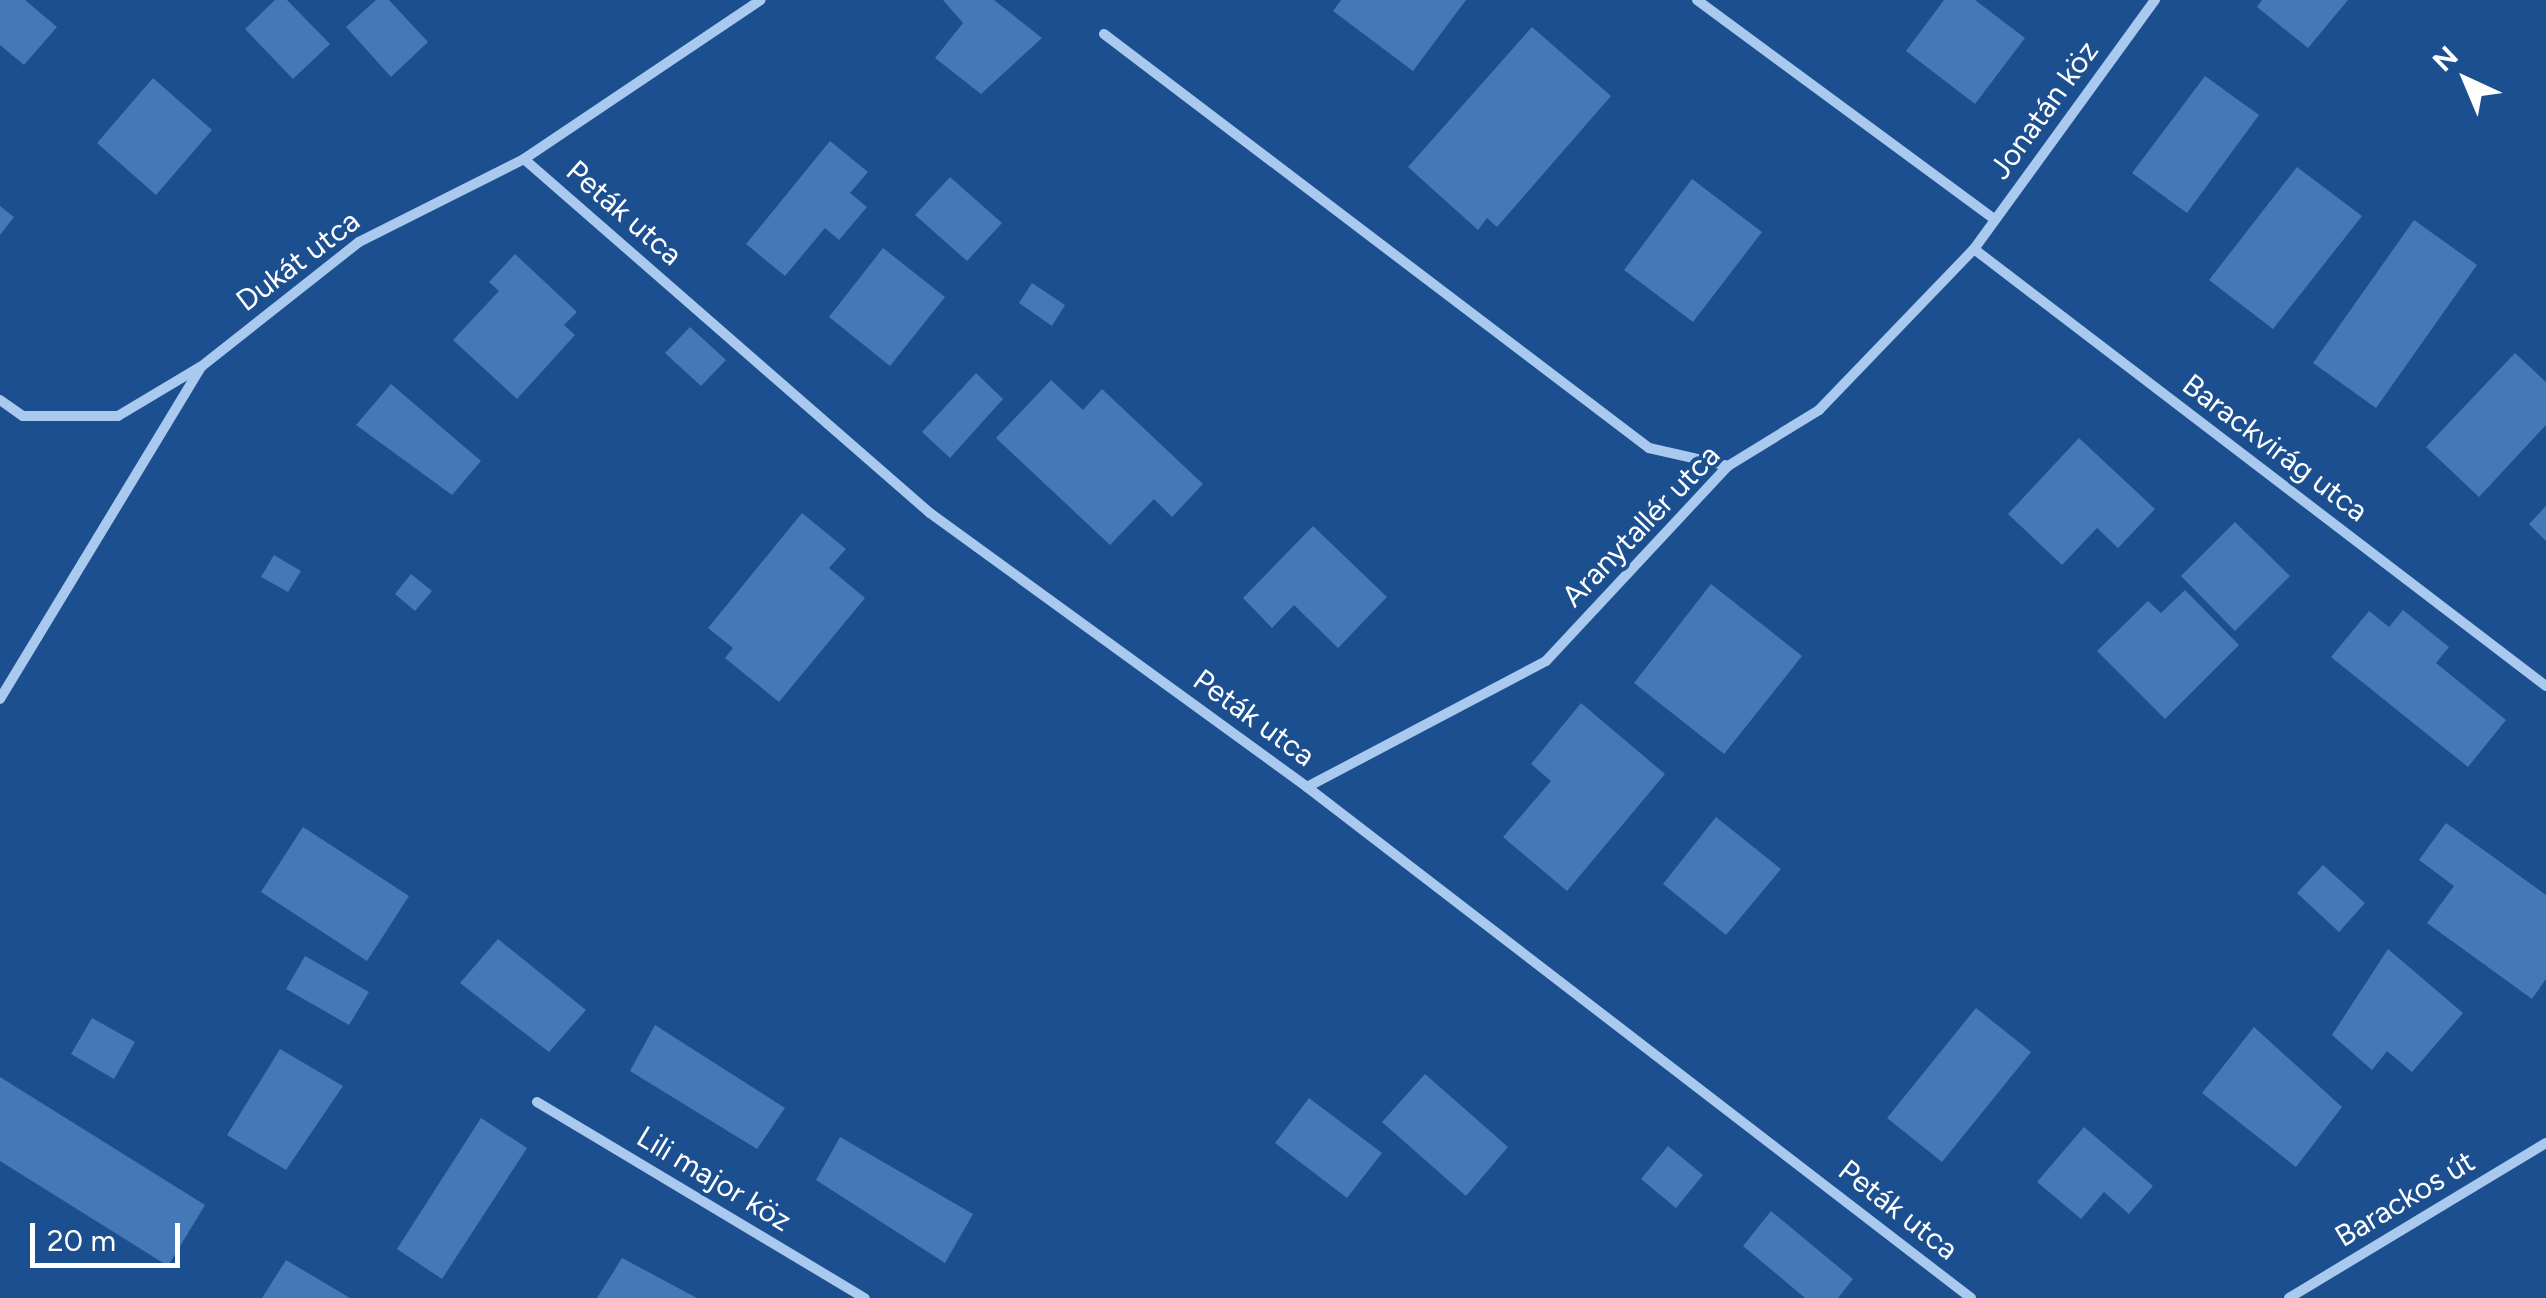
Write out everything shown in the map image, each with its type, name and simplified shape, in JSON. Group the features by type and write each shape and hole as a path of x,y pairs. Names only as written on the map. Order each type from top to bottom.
{"street":[{"name":"Dukát utca","path":"0,699 202,366 359,242 524,159 760,0"},
{"path":"1698,0 1996,220"},
{"name":"Jonatán köz","path":"1974,249 2154,0"},
{"path":"1104,34 1648,448 1728,466"},
{"name":"Peták utca","path":"524,159 930,513 1307,787 1971,1298"},
{"name":"Aranytallér utca","path":"1307,787 1546,661 1728,466 1818,410 1974,249"},
{"name":"Barackvirág utca","path":"1974,249 2546,686"},
{"path":"0,400 23,416 118,416 202,366"},
{"name":"Lili major köz","path":"537,1102 865,1298"},
{"name":"Barackos út","path":"2289,1298 2546,1143"}],"building":[{"path":"0,0 25,0 57,27 24,65 0,45"},
{"path":"275,0 287,0 330,44 293,79 245,29"},
{"path":"376,0 389,0 428,42 391,77 346,27"},
{"path":"943,0 994,0 1042,38 981,94 935,58 963,23"},
{"path":"1341,0 1466,0 1413,71 1333,11"},
{"path":"1944,0 1975,0 2025,38 1975,104 1906,51"},
{"path":"2262,0 2348,0 2308,48 2257,7"},
{"path":"1532,27 1611,96 1497,227 1487,218 1478,230 1408,167"},
{"path":"2205,76 2259,115 2187,213 2132,173"},
{"path":"153,78 212,130 156,195 97,143"},
{"path":"830,141 868,172 850,193 867,207 839,240 825,228 785,276 746,244"},
{"path":"2297,167 2362,216 2273,329 2209,280"},
{"path":"950,177 1002,223 967,261 915,215"},
{"path":"1692,179 1762,232 1693,322 1624,270"},
{"path":"0,206 14,217 0,235"},
{"path":"2414,220 2477,265 2376,408 2313,363"},
{"path":"883,248 945,297 890,366 829,317"},
{"path":"515,254 577,312 564,325 575,335 517,399 453,340 499,291 489,282"},
{"path":"1032,283 1065,305 1052,326 1019,303"},
{"path":"690,327 726,360 701,386 665,353"},
{"path":"2515,353 2546,382 2546,425 2479,497 2426,447"},
{"path":"976,373 1003,399 950,458 922,432"},
{"path":"1051,380 1083,410 1102,389 1203,484 1172,517 1154,499 1110,545 996,438"},
{"path":"391,384 481,461 452,495 356,425"},
{"path":"2079,438 2155,509 2118,548 2097,528 2062,565 2008,514"},
{"path":"2546,506 2546,541 2529,524"},
{"path":"802,513 846,549 829,568 865,598 779,702 725,658 733,648 708,628"},
{"path":"2235,522 2290,576 2235,631 2181,576"},
{"path":"1313,526 1387,597 1338,648 1294,605 1272,628 1243,598"},
{"path":"274,555 301,571 288,592 261,577"},
{"path":"411,574 432,591 415,611 395,594"},
{"path":"1711,584 1802,656 1724,754 1634,683"},
{"path":"2185,590 2239,645 2165,719 2097,651 2148,601 2161,613"},
{"path":"2403,610 2449,647 2436,663 2506,720 2468,767 2331,657 2369,611 2389,627"},
{"path":"1581,703 1665,774 1567,891 1503,837 1551,781 1531,764"},
{"path":"1716,817 1781,869 1726,935 1663,884"},
{"path":"2446,823 2546,895 2546,979 2532,999 2427,923 2454,886 2419,860"},
{"path":"303,827 409,896 367,961 261,892"},
{"path":"2323,865 2365,903 2339,932 2297,893"},
{"path":"498,939 586,1010 549,1052 460,983"},
{"path":"2388,949 2463,1013 2412,1072 2387,1051 2372,1070 2332,1035"},
{"path":"305,956 369,992 349,1025 286,989"},
{"path":"1976,1008 2031,1052 1942,1162 1887,1118"},
{"path":"92,1018 135,1042 114,1079 71,1054"},
{"path":"655,1025 785,1108 757,1149 630,1071"},
{"path":"2254,1027 2342,1107 2296,1167 2202,1093"},
{"path":"280,1049 343,1086 286,1170 227,1135"},
{"path":"1425,1074 1508,1147 1466,1196 1382,1122"},
{"path":"0,1077 205,1205 168,1266 0,1161"},
{"path":"1309,1098 1382,1153 1347,1198 1275,1143"},
{"path":"481,1118 527,1148 442,1279 397,1249"},
{"path":"2084,1127 2153,1186 2129,1214 2104,1192 2081,1219 2037,1182"},
{"path":"840,1137 973,1214 945,1263 816,1180"},
{"path":"1668,1146 1703,1175 1676,1208 1641,1179"},
{"path":"1771,1211 1853,1279 1838,1298 1805,1298 1743,1246"},
{"path":"622,1258 697,1298 597,1298"},
{"path":"286,1260 350,1298 262,1298"}]}
